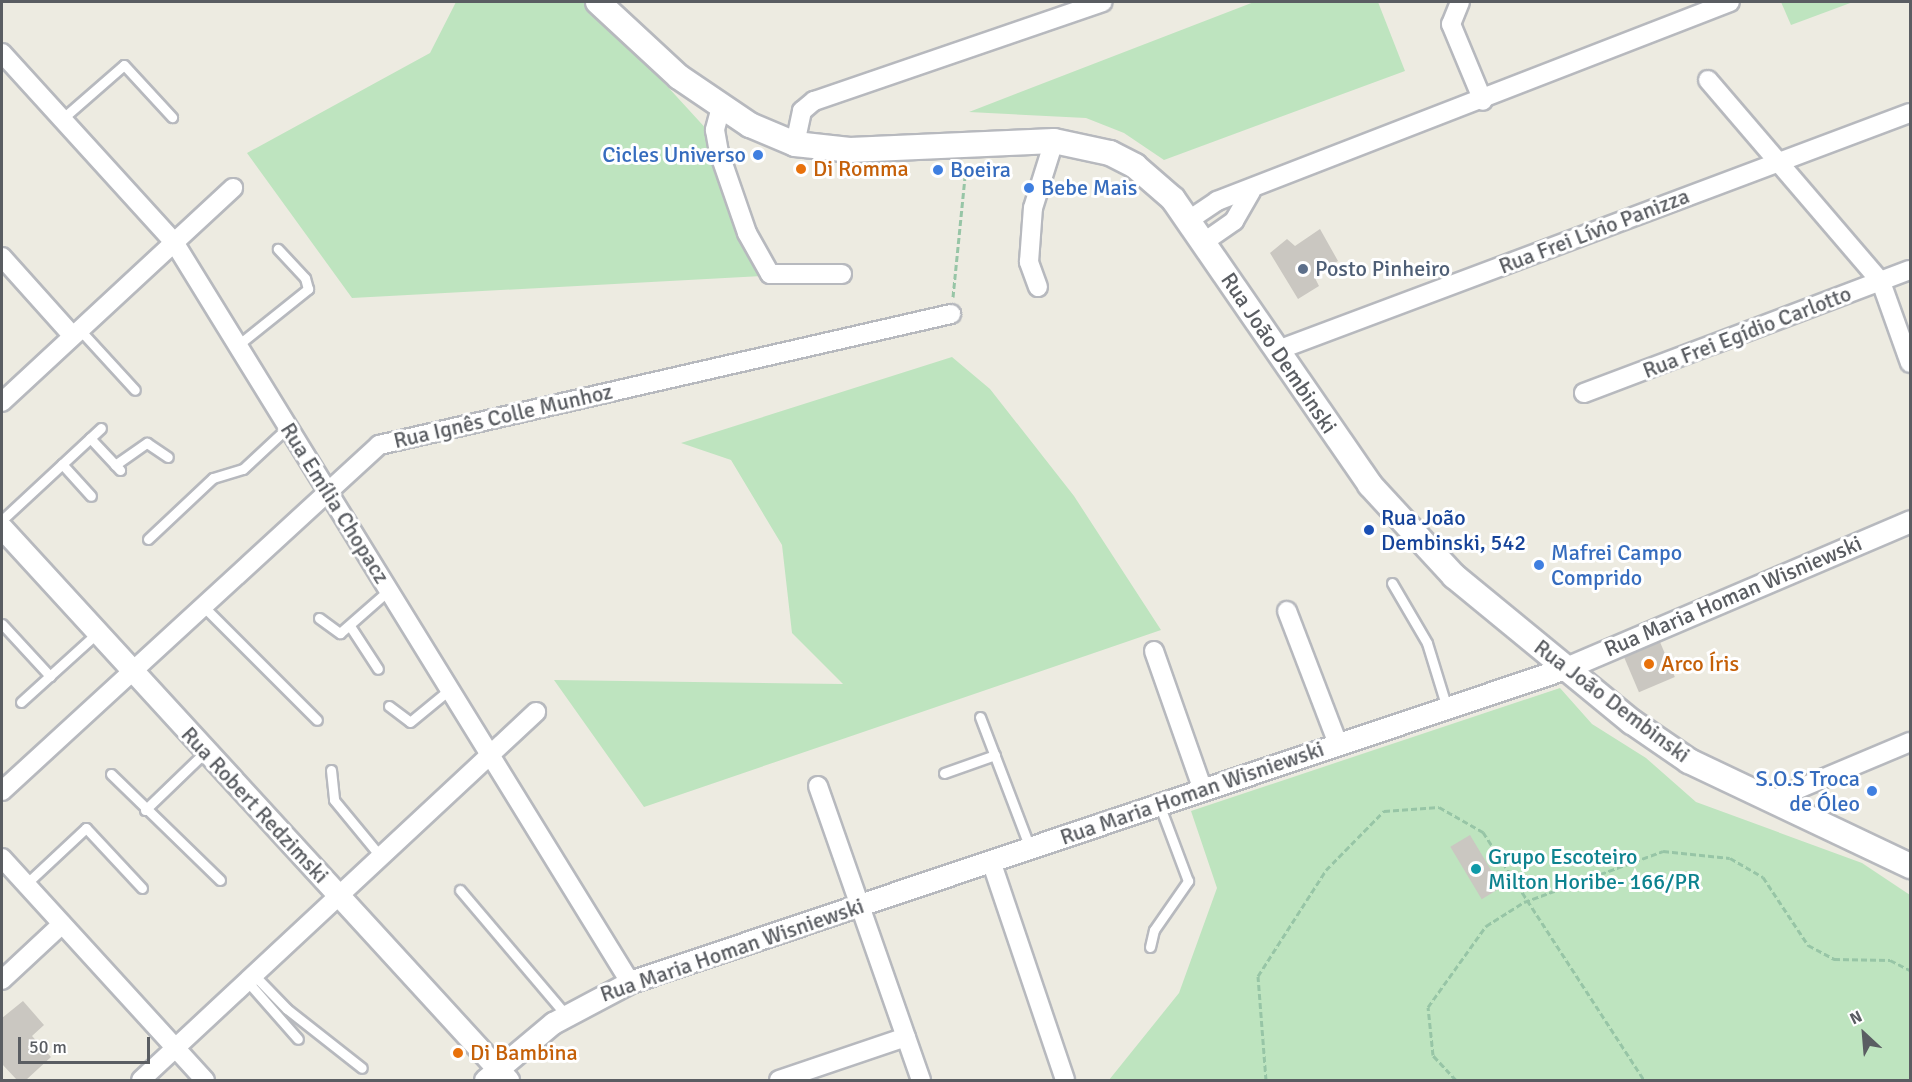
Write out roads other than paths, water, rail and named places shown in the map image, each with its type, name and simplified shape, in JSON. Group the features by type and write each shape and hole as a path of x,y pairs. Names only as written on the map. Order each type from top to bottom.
{"main road":[{"name":"Rua João Dembinski","path":"598,2 646,51 721,107 795,144 850,150 1054,141 1110,153 1136,166 1189,220 1346,452 1420,543 1566,668 1689,761 1911,866"}],"street":[{"path":"795,144 802,111 814,101 1103,2"},
{"path":"1460,2 1451,24 1483,101"},
{"path":"1189,220 1217,201 1251,192 1730,2"},
{"name":"Rua Emília Chopacz","path":"2,53 174,242 630,982"},
{"path":"1708,80 1881,282 1911,363"},
{"path":"721,107 718,146 742,220 770,274 842,274"},
{"name":"Rua Frei Lívio Panizza","path":"1278,350 1911,112"},
{"path":"1038,286 1029,262 1033,208 1054,141"},
{"path":"2,402 233,188"},
{"path":"1204,242 1234,221 1251,192"},
{"path":"2,257 76,333"},
{"name":"Rua Frei Egídio Carlotto","path":"1584,393 1911,270"},
{"name":"Rua Ignês Colle Munhoz","path":"2,791 370,452 394,439 951,314"},
{"name":"Rua Maria Homan Wisniewski","path":"497,1077 566,1015 630,982 1566,668 1911,521"},
{"name":"Rua Robert Redzimski","path":"2,528 339,896 497,1077"},
{"path":"1287,611 1338,744"},
{"path":"1154,651 1203,790"},
{"path":"141,1080 536,712"},
{"path":"1772,800 1911,742"},
{"path":"818,786 921,1080"},
{"path":"2,858 205,1080"},
{"path":"991,861 1065,1080"},
{"path":"2,980 62,924"},
{"path":"779,1080 906,1037"}],"lane":[{"path":"62,119 124,66 172,117"},
{"path":"238,345 308,289 305,278 278,249"},
{"path":"76,333 135,390"},
{"path":"148,539 213,478 243,469 288,427"},
{"path":"2,520 101,428"},
{"path":"90,438 117,468 147,443 168,457"},
{"path":"62,464 91,496"},
{"path":"1392,583 1427,643 1447,708"},
{"path":"319,618 335,634 350,626 389,591"},
{"path":"202,606 317,720"},
{"path":"2,624 50,676"},
{"path":"350,626 378,669"},
{"path":"21,702 97,633"},
{"path":"389,706 410,722 450,689"},
{"path":"980,717 1030,848"},
{"path":"144,810 206,751"},
{"path":"944,773 995,755"},
{"path":"331,770 334,800 381,856"},
{"path":"111,774 144,810 220,880"},
{"path":"1150,946 1154,930 1188,881 1159,804"},
{"path":"26,884 86,828 142,888"},
{"path":"460,890 566,1015"},
{"path":"251,978 298,1039"},
{"path":"251,978 362,1068"}],"place":[{"name":"Cicles Universo","path":"758,155"},
{"name":"Di Romma","path":"801,169"},
{"name":"Boeira","path":"938,170"},
{"name":"Bebe Mais","path":"1029,188"},
{"name":"Posto Pinheiro","path":"1303,269"},
{"name":"Rua João Dembinski, 542","path":"1369,530"},
{"name":"Mafrei Campo Comprido","path":"1539,565"},
{"name":"Arco Íris","path":"1649,664"},
{"name":"S.O.S Troca de Óleo","path":"1872,791"},
{"name":"Grupo Escoteiro Milton Horibe- 166/PR","path":"1476,869"},
{"name":"Di Bambina","path":"458,1053"}]}
